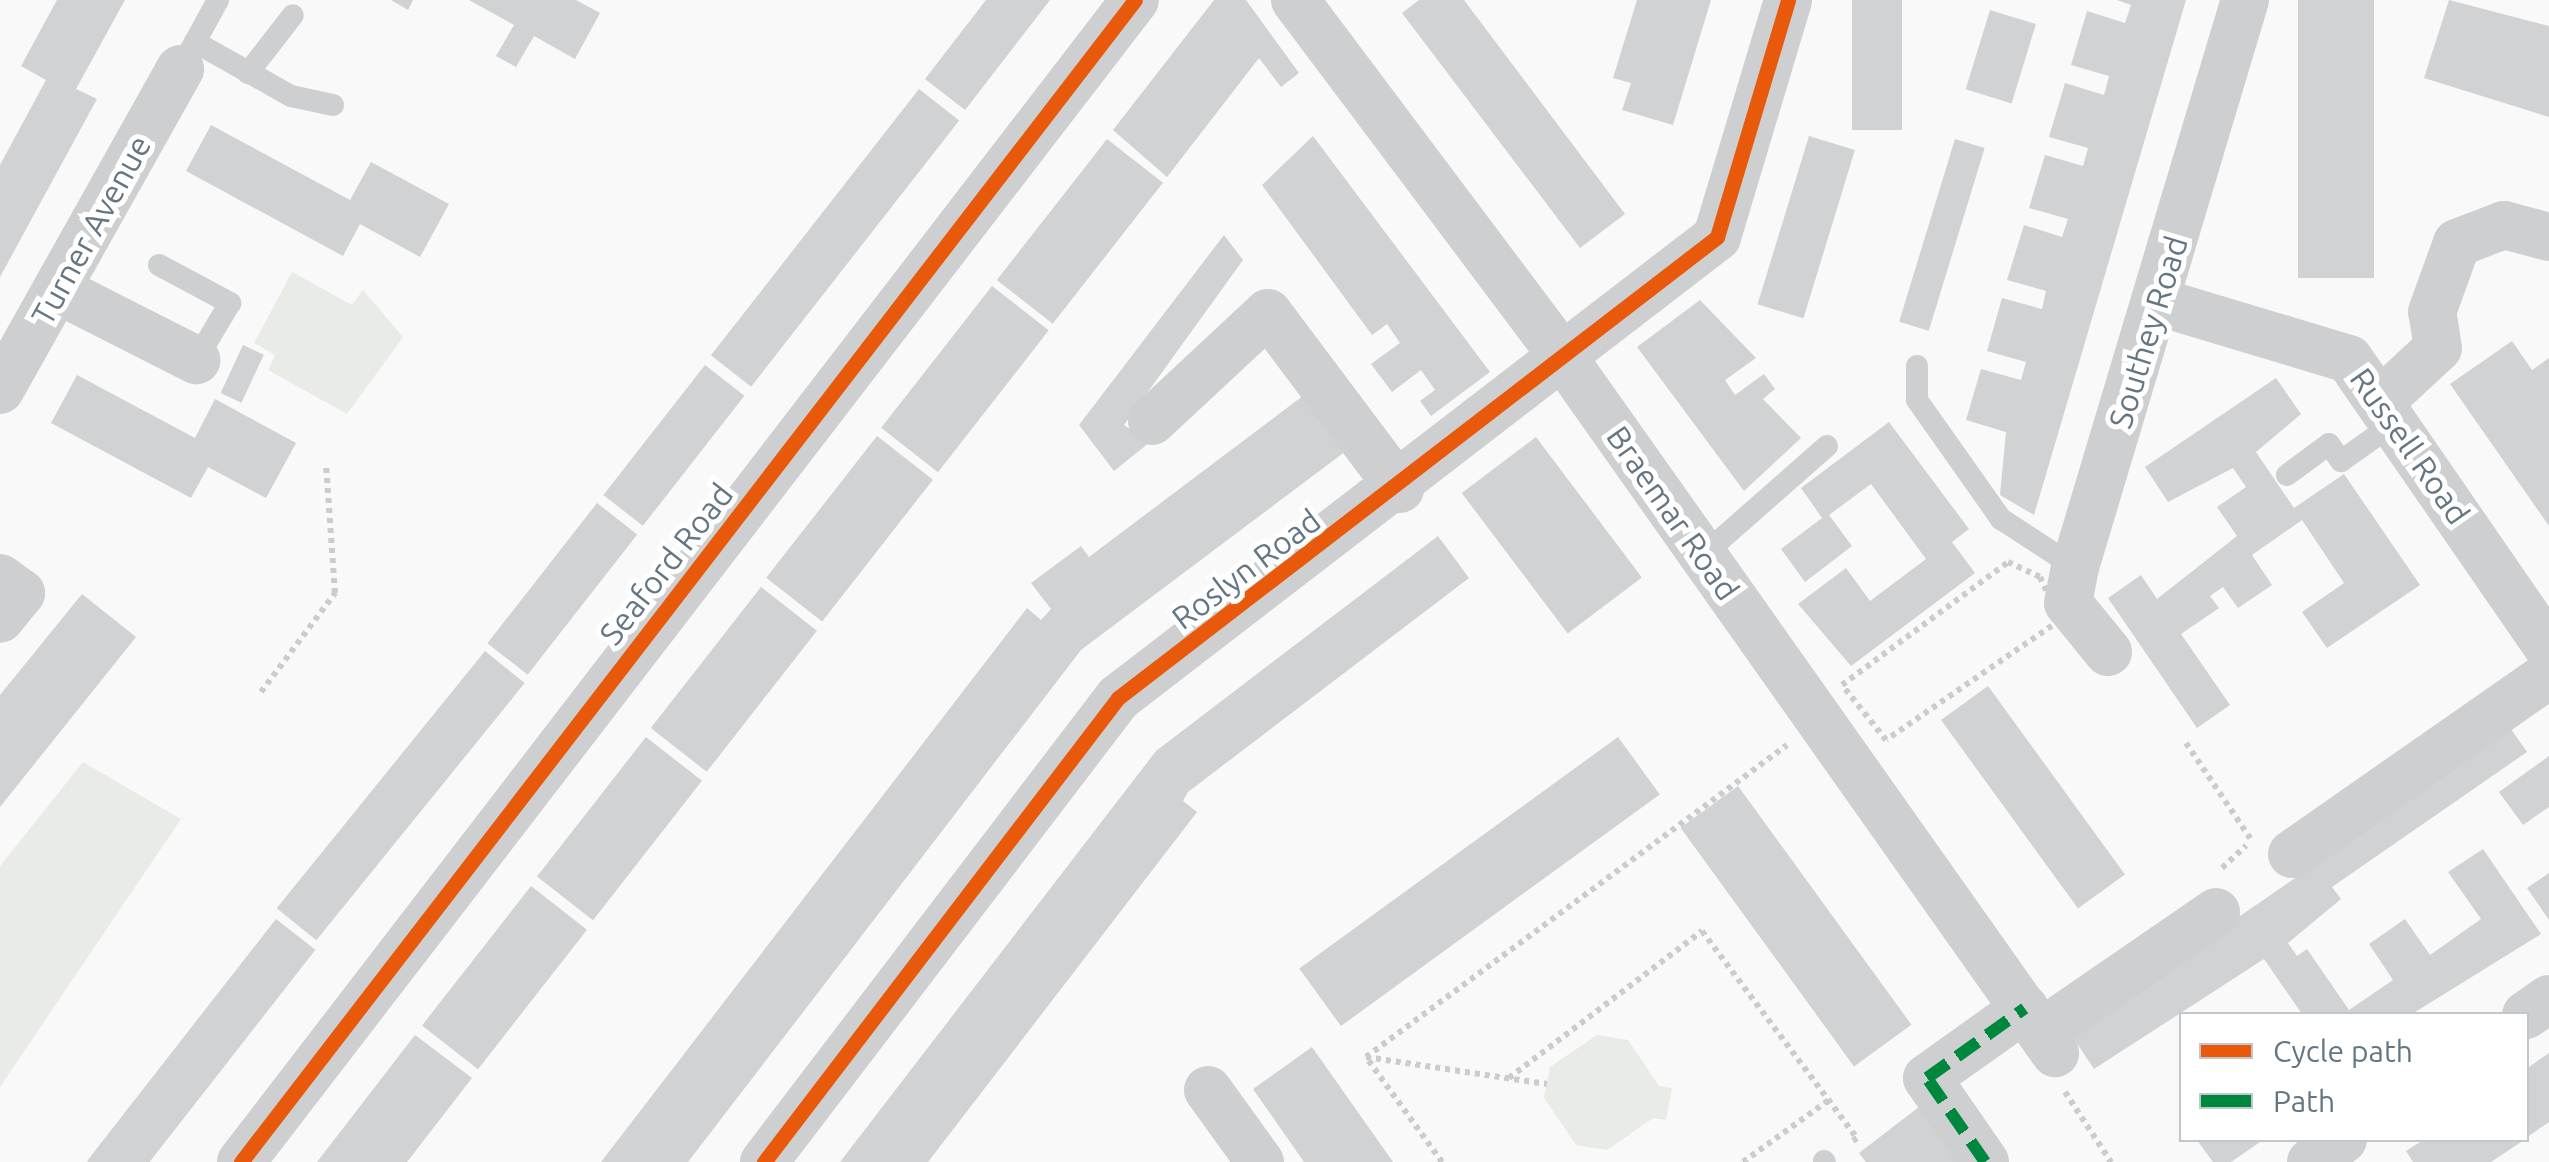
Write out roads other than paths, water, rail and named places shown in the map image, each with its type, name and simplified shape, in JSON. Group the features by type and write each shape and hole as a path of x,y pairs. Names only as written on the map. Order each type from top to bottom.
{"street":[{"name":"Seaford Road","path":"241,1162 1135,0"},
{"name":"Braemar Road","path":"1295,0 1564,360 2041,1031"},
{"name":"Roslyn Road","path":"764,1162 1118,698 1400,489 1717,238 1788,0"},
{"name":"Southey Road","path":"2108,652 2068,603 2074,568 2159,302 2245,0"},
{"name":"Turner Avenue","path":"0,390 60,290 188,56"},
{"path":"2389,411 2438,348 2432,312 2456,243 2504,225 2549,237"},
{"path":"60,290 196,360"},
{"name":"Russell Road","path":"2159,302 2349,359 2389,411 2549,648"},
{"path":"1152,421 1268,312 1400,489"},
{"path":"0,578 21,593 0,619"},
{"path":"2271,846 2549,675"},
{"path":"1985,1162 1926,1078 2041,1031 2216,912"},
{"path":"1208,1090 1260,1162"},
{"path":"2311,1162 2340,1142"}],"lane":[{"path":"218,0 188,56 248,73 333,105"},
{"path":"248,73 293,15"},
{"path":"159,264 230,303 196,360"},
{"path":"1917,366 1918,400 2000,519 2074,568"},
{"path":"2287,475 2329,444 2342,461 2389,411"},
{"path":"1703,555 1827,446"}]}
